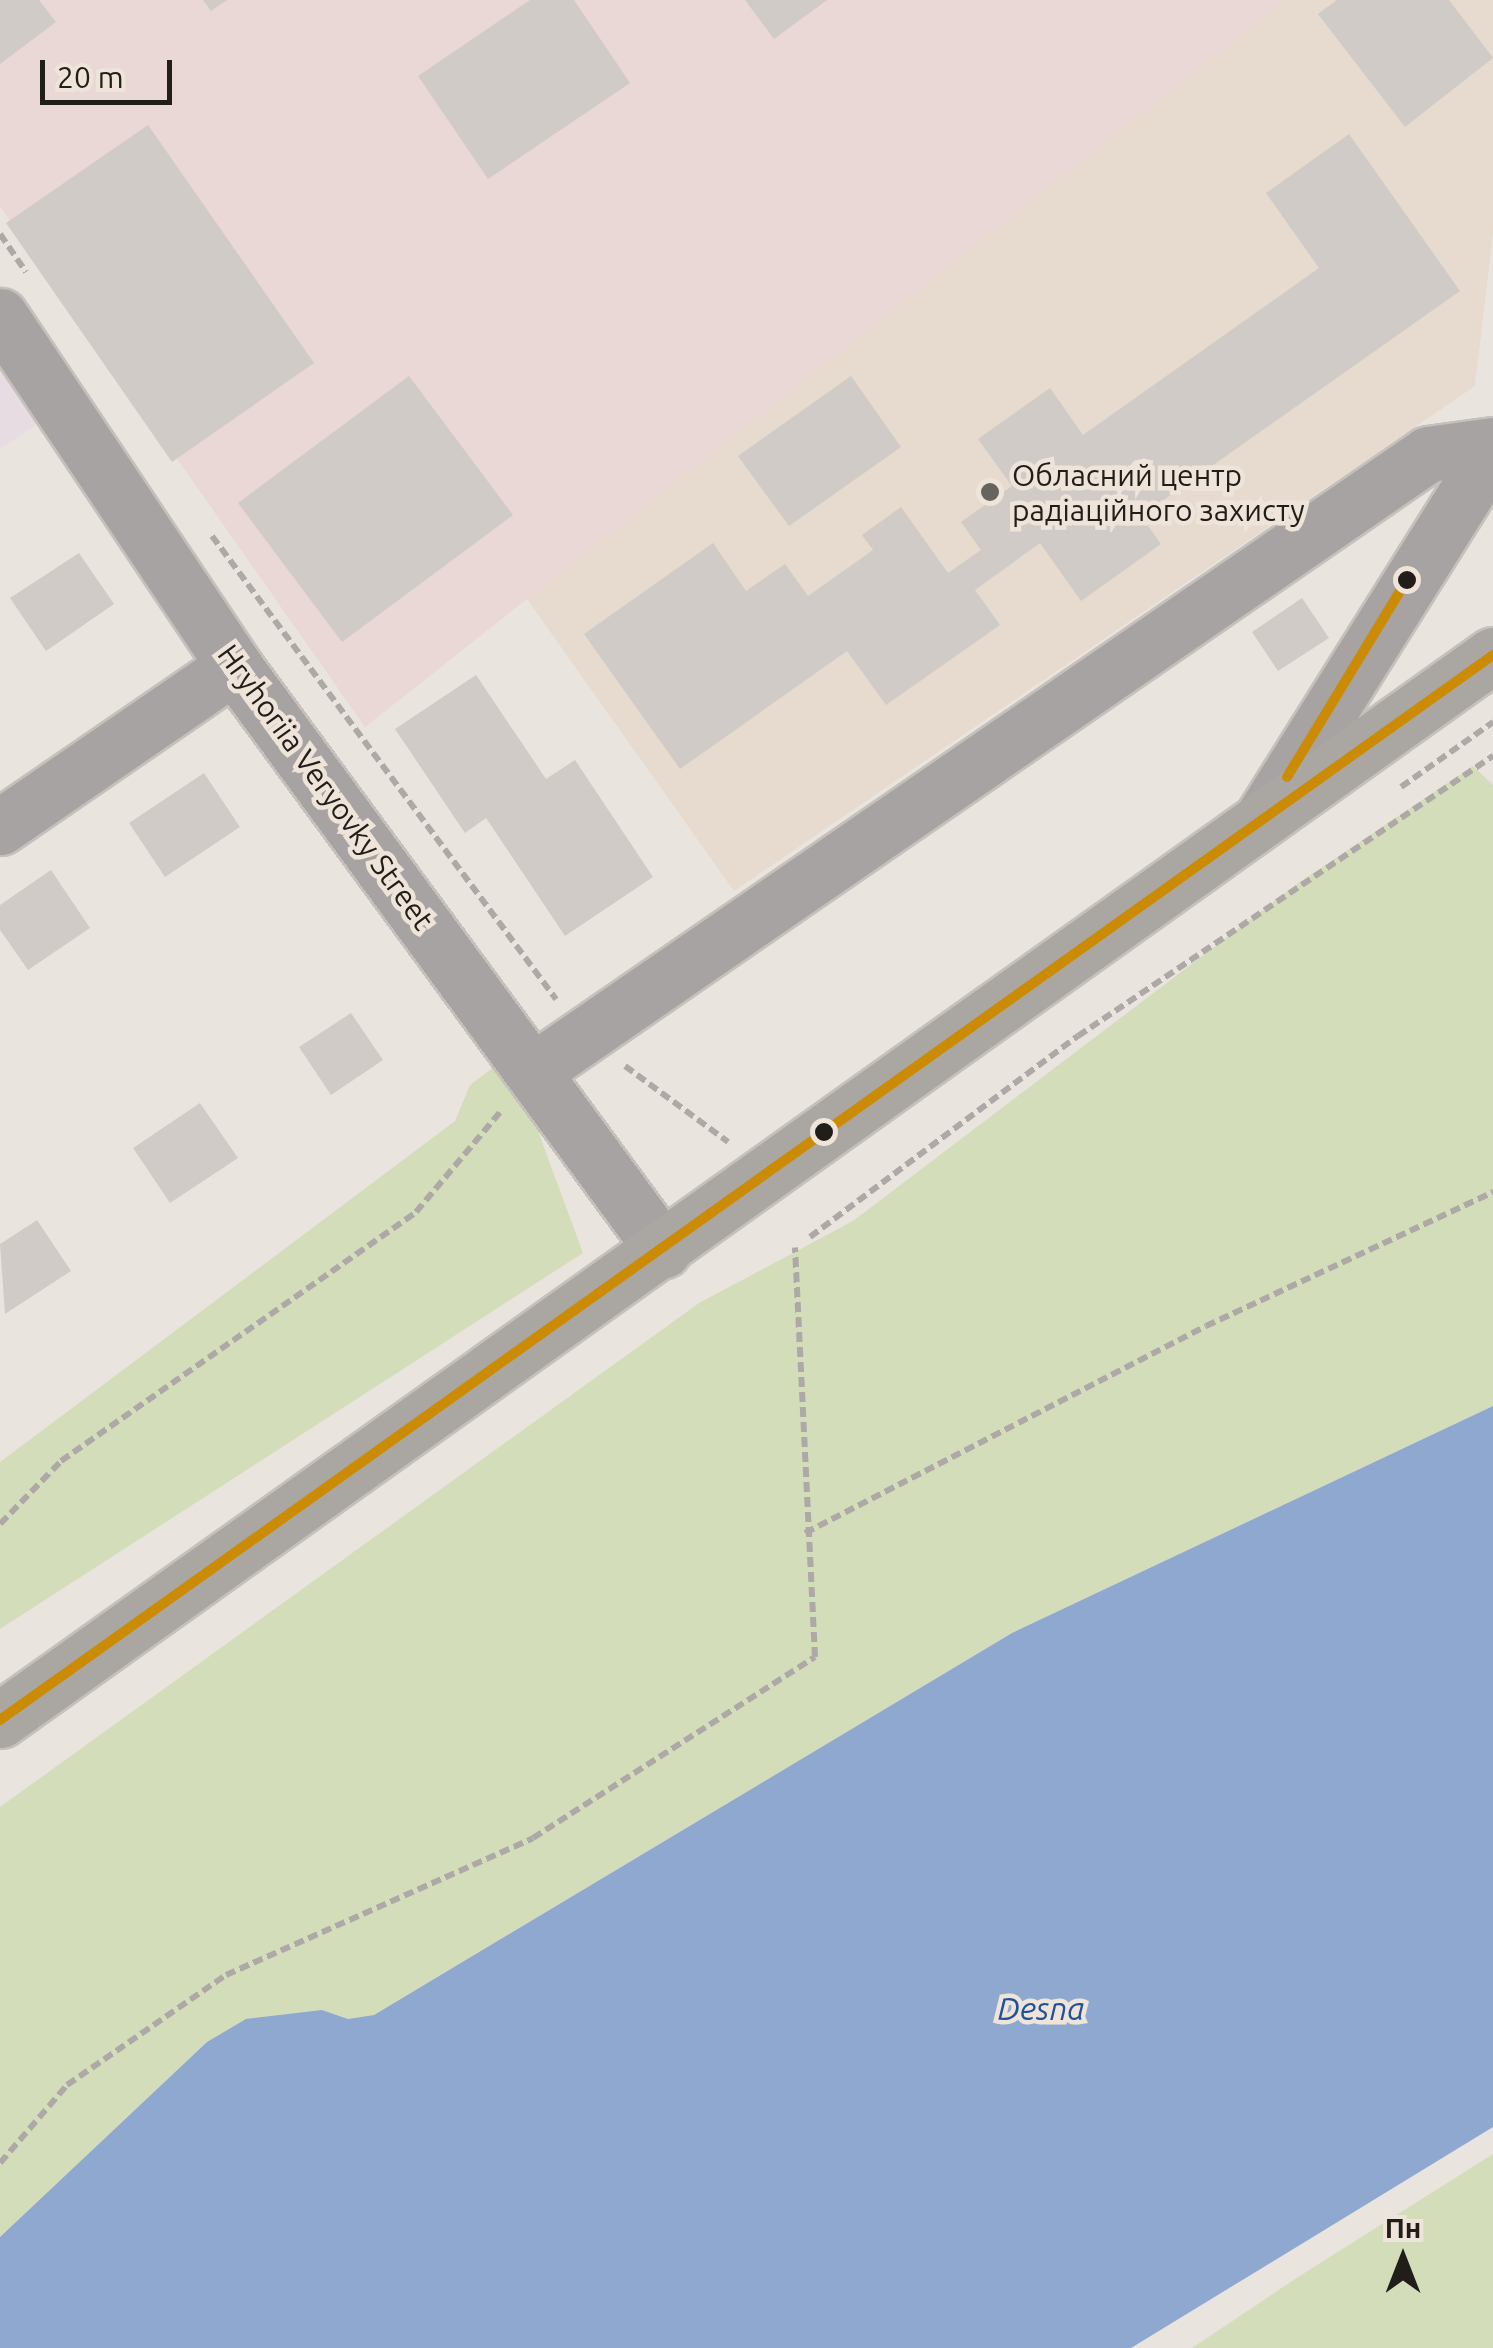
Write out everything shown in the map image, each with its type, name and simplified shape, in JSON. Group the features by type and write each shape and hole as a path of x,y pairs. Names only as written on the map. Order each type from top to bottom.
{"main road":[{"path":"0,1720 1493,655"}],"street":[{"name":"Hryhoriia Veryovky Street","path":"15,297 234,666 536,1070 663,1250"},
{"path":"1261,820 1493,448"},
{"path":"536,1070 582,1034 1428,454 1493,448"},
{"path":"0,827 234,666"}],"path":[{"path":"0,234 15,297"},
{"path":"205,526 582,1034 734,1146"},
{"path":"810,1237 1078,1036 1493,756"},
{"path":"0,1524 61,1462 416,1212 536,1070"},
{"path":"805,1533 1206,1326 1493,1192"},
{"path":"0,2164 67,2084 226,1974 533,1838 815,1657 805,1533 795,1246"}],"shaded area":[{"path":"0,0 1285,0 365,727 0,206"},
{"name":"Обласний центр радіаційного захисту","path":"1285,0 1493,0 1493,232 1475,386 734,891 527,599"},
{"path":"0,363 41,422 0,449"}],"green space":[{"path":"1473,766 1493,785 1493,1406 1012,1633 374,2015 348,2019 322,2010 207,2042 0,2237 0,1807 699,1303 853,1221 1297,884"},
{"path":"510,1055 583,1253 0,1629 0,1462 455,1121 470,1085"},
{"path":"1493,2154 1493,2348 1192,2348 1298,2277"}],"water":[{"name":"Desna","path":"1493,1406 1493,2127 1131,2348 0,2348 0,2237 207,2042 246,2019 322,2010 348,2019 374,2015 1012,1633"}],"building":[{"path":"0,0 39,0 56,22 0,64"},
{"path":"203,0 227,0 211,11"},
{"path":"530,0 574,0 630,83 488,179 418,76"},
{"path":"745,0 827,0 774,39"},
{"path":"1337,0 1449,0 1493,58 1405,127 1318,14"},
{"path":"148,125 314,363 172,462 6,223"},
{"path":"1349,134 1460,291 1141,516 1161,544 1081,601 1040,543 975,590 1000,625 886,705 847,651 680,769 584,634 713,543 746,591 785,564 808,596 873,550 862,535 901,507 948,573 981,550 961,522 1012,486 978,439 1050,388 1083,435 1319,268 1266,193"},
{"path":"409,376 513,515 342,642 238,503"},
{"path":"851,376 901,447 789,526 738,456"},
{"path":"79,553 114,604 46,651 10,598"},
{"path":"1302,598 1329,638 1278,671 1252,632"},
{"path":"476,675 546,779 575,760 653,877 565,936 486,818 465,833 395,729"},
{"path":"204,773 240,827 165,877 129,823"},
{"path":"51,870 90,928 28,970 0,930 0,905"},
{"path":"351,1013 383,1060 331,1095 299,1047"},
{"path":"200,1103 238,1158 170,1203 133,1148"},
{"path":"37,1220 71,1271 5,1314 0,1244"}],"transit line":[{"path":"1287,777 1407,580"},
{"path":"0,1720 1493,655"}],"place":[{"name":"Обласний центр радіаційного захисту","path":"990,492"}]}
